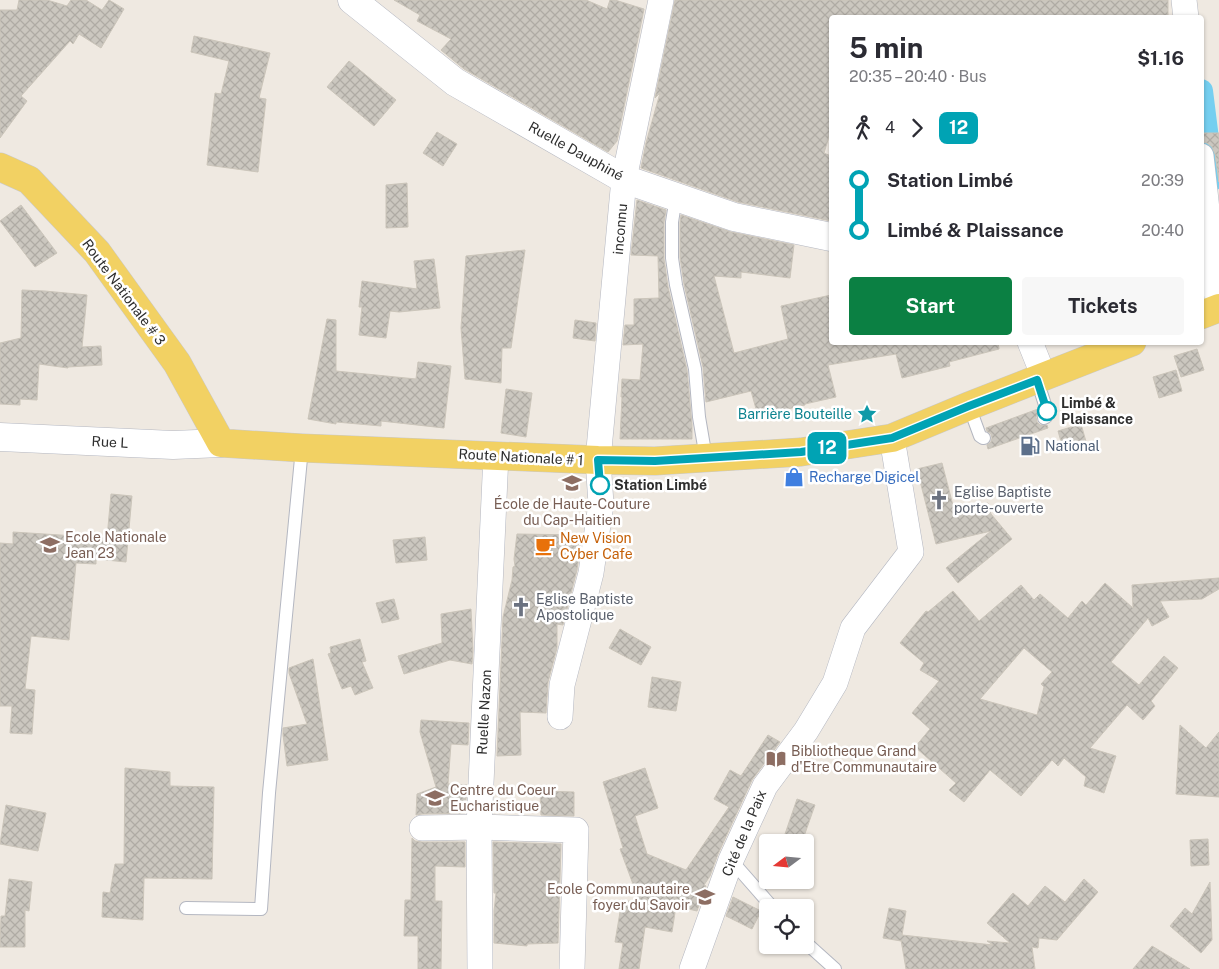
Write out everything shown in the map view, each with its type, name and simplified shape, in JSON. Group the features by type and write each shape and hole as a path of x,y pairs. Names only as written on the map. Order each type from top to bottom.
{"main road":[{"name":"Route Nationale # 3","path":"0,167 29,180 97,252 177,363 221,442"},
{"name":"Route Nationale # 1","path":"221,442 302,448 655,461 801,452 892,438 1125,345"}],"street":[{"name":"Ruelle Dauphiné","path":"352,0 455,82 624,179 734,216 829,237"},
{"name":"inconnu","path":"560,717 562,685 592,563 600,504 598,460 624,179 662,0"},
{"path":"1184,0 1186,15"},
{"path":"1204,207 1210,308"},
{"path":"1031,345 1040,379"},
{"name":"Rue L","path":"0,437 173,445 221,442"},
{"name":"Cité de la Paix","path":"692,969 731,860 764,786 806,731 835,683 854,628 910,552 892,438"},
{"name":"Ruelle Nazon","path":"480,969 479,826 496,455"},
{"path":"422,828 479,826 576,830 572,969"}],"lane":[{"path":"676,197 672,222 672,258 695,370 699,417 706,458"},
{"path":"1040,379 1047,411 1044,418"},
{"path":"969,406 980,436 984,438"},
{"path":"186,908 260,909 268,793 302,448"},
{"path":"731,860 765,899"},
{"path":"814,950 835,969"}],"building":[{"path":"19,0 47,0 67,6 71,0 86,0 102,10 109,0 124,9 101,48 79,34 73,44 70,41 21,96 27,101 0,138 0,10 17,10"},
{"path":"394,0 586,0 607,9 610,0 615,0 644,9 617,141 608,152 464,69 441,50 451,39 417,21 420,15"},
{"path":"675,0 1168,0 1168,15 829,15 829,137 824,153 829,155 829,221 738,202 641,168 660,93 655,98"},
{"path":"194,36 270,53 259,98 266,99 258,172 207,165 215,93 221,94 229,61 191,52"},
{"path":"349,61 396,100 374,126 327,87"},
{"path":"437,132 457,144 443,166 423,153"},
{"path":"1204,133 1219,133 1219,182 1215,154 1212,147 1204,142"},
{"path":"407,183 408,227 386,228 386,185"},
{"path":"637,200 666,210 664,222 664,259 668,287 687,370 692,439 620,439 622,379 640,380 643,344 623,345 625,325 634,325 634,299 659,298 658,256 631,255"},
{"path":"21,205 57,253 35,267 0,221"},
{"path":"681,215 731,232 794,245 790,278 741,272 741,278 714,276 734,353 788,339 781,306 829,295 829,345 998,345 999,349 949,362 950,366 902,378 896,354 828,365 836,397 758,416 751,391 706,402 703,367 684,284 680,257"},
{"path":"525,250 511,348 502,348 501,383 465,379 461,328 466,256"},
{"path":"434,259 440,308 399,312 390,311 386,338 359,335 362,307 359,307 362,281 417,289 414,261"},
{"path":"22,290 87,295 82,347 101,346 102,365 68,368 39,364 37,400 20,399 20,405 0,404 0,343 21,338"},
{"path":"327,319 336,320 336,371 416,379 418,362 451,366 444,428 381,421 381,426 336,422 336,424 308,419"},
{"path":"575,320 596,323 595,341 573,338"},
{"path":"1197,349 1204,370 1181,377 1174,356"},
{"path":"1176,370 1182,391 1159,398 1153,377"},
{"path":"506,389 532,393 526,437 501,433"},
{"path":"1038,409 1037,422 1040,425 1047,425 1048,428 988,449 987,445 991,442 992,438 986,428"},
{"path":"1081,424 1087,445 1064,452 1058,431"},
{"path":"942,463 955,513 988,503 991,514 1012,539 958,583 946,568 991,531 936,544 917,469"},
{"path":"111,494 132,496 126,562 96,559 96,564 76,563 69,640 31,636 25,689 35,690 32,734 10,733 12,706 0,706 0,543 13,544 13,532 107,538"},
{"path":"517,534 582,535 577,570 563,625 557,624 557,648 548,682 546,713 520,712 521,755 497,756 503,617 512,580 513,567 515,566"},
{"path":"425,537 427,560 396,563 393,540"},
{"path":"1219,578 1219,589 1202,599 1160,601 1169,617 1152,626 1148,618 1111,662 1139,685 1164,656 1178,668 1151,701 1155,706 1143,720 1127,705 1090,748 1116,756 1104,793 1084,786 1086,777 1064,758 1058,766 1052,760 1021,796 990,770 964,802 949,790 956,783 915,747 930,729 912,713 939,681 920,670 924,663 900,643 926,611 928,612 953,591 979,621 1021,585 1034,600 1040,594 1068,618 1082,601 1086,605 1105,583 1133,608 1132,585","holes":["1024,648 1052,672 1041,684 1044,687 1037,715 980,699"]},
{"path":"394,599 399,619 382,623 376,603"},
{"path":"471,609 472,664 450,660 404,674 398,656 442,643 441,614"},
{"path":"620,629 651,647 641,665 609,648"},
{"path":"360,639 366,661 362,662 373,688 355,695 351,686 342,689 328,654 331,653 330,647"},
{"path":"313,659 328,760 287,766 283,728 307,724 289,673 289,668"},
{"path":"652,677 681,682 676,711 648,707"},
{"path":"421,720 469,723 468,745 451,744 448,784 467,785 465,813 416,815 417,794 436,787 420,732"},
{"path":"1180,725 1206,748 1219,732 1219,797 1176,794"},
{"path":"768,735 780,742 752,780 710,876 704,885 706,886 697,911 676,906 672,932 645,927 639,969 619,969 623,943 615,942 622,900 640,903 620,849 623,848 603,782 645,768 658,808 635,816 647,854 686,870 729,807 714,799 730,770 741,776"},
{"path":"125,768 170,772 170,786 214,787 212,879 144,878 143,920 102,917 103,892 110,893 115,864 124,864"},
{"path":"540,791 574,792 574,816 541,815"},
{"path":"797,799 815,805 805,834 785,834"},
{"path":"6,805 46,813 38,851 0,844"},
{"path":"412,838 415,841 422,842 465,842 465,867 435,866 435,901 442,901 441,969 418,969 418,936 404,936 405,900 411,900"},
{"path":"1208,839 1209,865 1191,866 1190,840"},
{"path":"493,842 561,844 558,943 527,944 527,946 494,943 496,893 494,893"},
{"path":"9,879 32,882 29,911 25,910 25,947 0,947 1,916 5,916"},
{"path":"1084,879 1098,892 1057,940 1039,938 1038,948 1032,947 1035,969 906,969 901,940 883,938 889,908 906,911 902,935 993,945 987,941 1010,943 987,923 1013,893 1028,906 1045,886 1065,902"},
{"path":"1210,882 1212,940 1201,953 1170,926 1185,908 1192,914"},
{"path":"733,897 759,910 759,915 752,929 726,916"},
{"path":"1152,946 1190,969 1133,969"}],"waterway":[{"path":"1204,115 1212,179"}],"bus line":[{"name":"12","path":"600,485 598,460 655,461 801,452 892,438 1037,380 1047,411"}],"place":[{"name":"Limbé & Plaissance","path":"1047,411"},
{"name":"Barrière Bouteille","path":"867,414"},
{"name":"National","path":"1030,446"},
{"name":"Recharge Digicel","path":"794,477"},
{"name":"École de Haute-Couture du Cap-Haitien","path":"572,483"},
{"name":"Station Limbé","path":"600,485"},
{"name":"Eglise Baptiste porte-ouverte","path":"939,500"},
{"name":"Ecole Nationale Jean 23","path":"50,545"},
{"name":"New Vision Cyber Cafe","path":"545,546"},
{"name":"Eglise Baptiste Apostolique","path":"521,607"},
{"name":"Bibliotheque Grand d'Etre Communautaire","path":"776,759"},
{"name":"Centre du Coeur Eucharistique","path":"435,798"},
{"name":"Ecole Communautaire foyer du Savoir","path":"705,897"}]}
